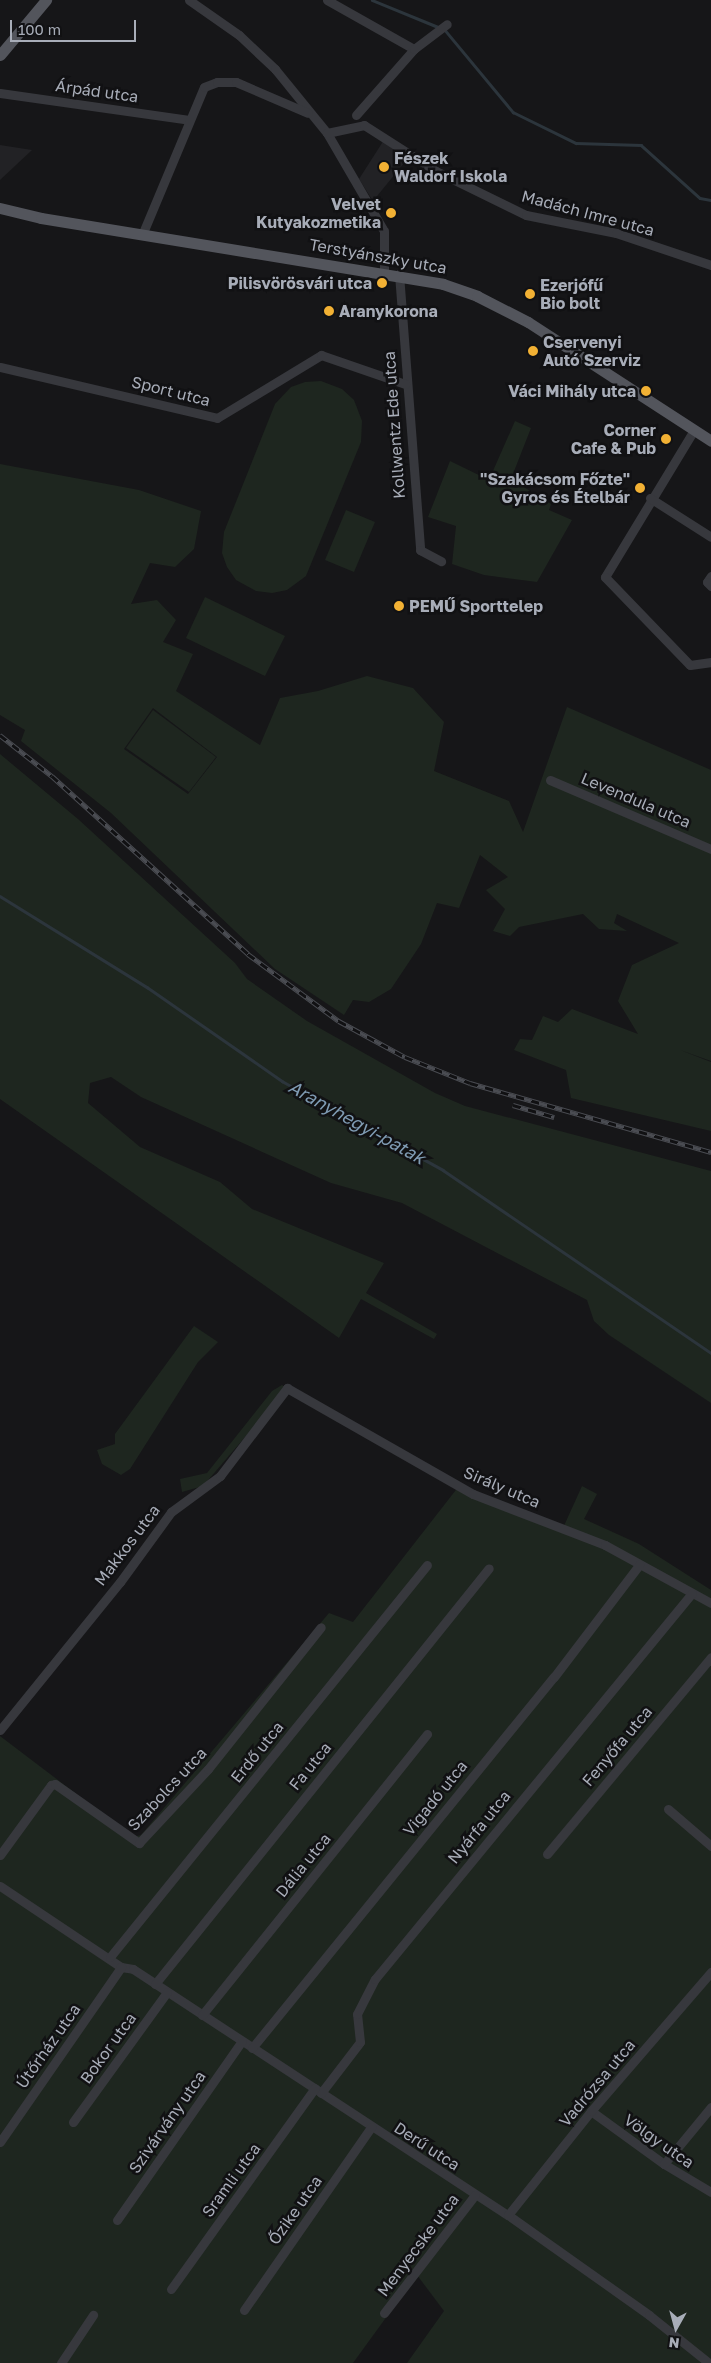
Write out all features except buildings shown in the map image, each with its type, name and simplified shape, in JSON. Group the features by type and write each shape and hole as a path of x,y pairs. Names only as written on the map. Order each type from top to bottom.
{"main road":[{"path":"0,55 46,0"},
{"name":"Terstyánszky utca","path":"0,208 41,218 399,274 443,284 506,310 711,441"}],"street":[{"path":"327,0 414,49"},
{"path":"193,1 239,35 275,69 327,133 384,231 384,272"},
{"path":"356,115 414,49 447,24"},
{"path":"142,235 204,87 217,82 236,82 310,114"},
{"name":"Árpád utca","path":"0,93 189,120"},
{"name":"Madách Imre utca","path":"327,133 364,125 436,171 526,215 616,233 711,264"},
{"name":"Kollwentz Ede utca","path":"399,274 405,384 420,550 440,561"},
{"name":"Sport utca","path":"0,367 217,418 321,355 405,384"},
{"path":"694,430 650,498 605,577 690,666 711,662"},
{"path":"650,498 711,537"},
{"path":"711,576 708,582 711,586"},
{"name":"Levendula utca","path":"550,780 711,849"},
{"name":"Sirály utca","path":"286,1388 473,1494 606,1544 711,1603"},
{"name":"Makkos utca","path":"0,1730 120,1582 171,1512 220,1476 286,1388"},
{"name":"Vigadó utca","path":"252,2048 554,1677 639,1564"},
{"name":"Erdő utca","path":"110,1957 427,1565"},
{"name":"Fa utca","path":"155,1984 490,1568"},
{"name":"Nyárfa utca","path":"318,2091 360,2042 357,2014 376,1979 692,1592"},
{"name":"Szabolcs utca","path":"0,1855 51,1785 55,1784 139,1843 208,1769 321,1627"},
{"name":"Fenyőfa utca","path":"547,1854 711,1657"},
{"name":"Dália utca","path":"202,2015 427,1734"},
{"path":"668,1809 711,1846"},
{"path":"0,1886 110,1957 121,1967"},
{"name":"Derű utca","path":"121,1967 133,1969 371,2127 508,2215 649,2315 709,2363"},
{"name":"Útőrház utca","path":"0,2142 121,1967"},
{"name":"Vadrózsa utca","path":"508,2215 591,2111 711,1972"},
{"name":"Bokor utca","path":"73,2122 167,1992"},
{"name":"Szivárvány utca","path":"117,2220 242,2041"},
{"name":"Sramli utca","path":"171,2289 318,2091"},
{"path":"664,2164 711,2107"},
{"name":"Völgy utca","path":"591,2111 664,2164 711,2192"},
{"name":"Őzike utca","path":"244,2310 371,2127"},
{"name":"Menyecske utca","path":"384,2313 475,2195"},
{"path":"61,2363 93,2315"}],"shaded area":[{"name":"Fészek Waldorf Iskola","path":"384,140 409,157 373,201 359,179"},
{"path":"0,145 32,150 0,180"},
{"path":"321,381 342,389 354,400 362,421 361,442 306,576 287,590 272,593 256,591 236,580 227,567 222,553 224,532 275,404 291,387 305,382"},
{"path":"515,421 531,428 511,479 551,504 549,510 572,520 537,582 484,575 452,564 456,526 428,517 450,461 489,480"},
{"path":"0,464 139,490 201,511 194,549 175,567 150,563 131,604 157,600 176,620 163,642 193,654 176,691 260,745 280,698 318,691 367,676 413,688 444,722 434,771 509,801 523,832 567,707 711,770 711,1061 680,1050 711,1062 711,1131 571,1098 566,1070 514,1050 520,1039 532,1040 543,1016 558,1022 572,1009 638,1034 618,1001 632,965 679,943 617,914 614,923 627,931 599,929 583,914 519,927 510,936 493,931 505,909 486,890 508,877 480,855 459,908 437,903 421,944 391,989 369,1002 353,1000 344,1015 275,969 111,813 21,741 25,730 0,715","holes":["153,708 217,757 188,794 124,749"]},
{"path":"346,510 375,522 354,572 325,560"},
{"path":"205,597 285,636 265,676 186,638"},
{"path":"153,710 216,757 189,792 126,748"},
{"path":"0,754 78,819 235,963 247,979 307,1021 435,1093 465,1106 711,1171 711,1403 609,1335 594,1321 587,1300 402,1203 331,1183 141,1097 111,1077 90,1083 88,1103 140,1147 220,1182 252,1209 384,1263 366,1293 437,1334 434,1339 361,1299 339,1338 0,1099"},
{"path":"194,1326 218,1342 198,1362 130,1469 121,1475 102,1464 97,1450 115,1444 115,1434"},
{"path":"282,1385 287,1388 203,1486 182,1492 180,1479 207,1473 272,1391"},
{"path":"459,1486 563,1528 582,1486 597,1494 584,1519 639,1544 711,1590 711,2363 407,2363 444,2311 417,2275 353,2363 0,2363 0,1736 133,1837 141,1835 329,1613 353,1622"}],"waterway":[{"path":"372,0 438,27"},
{"path":"445,30 513,112 576,143 641,145 700,198 711,200"},
{"name":"Aranyhegyi-patak","path":"0,896 147,987 282,1081 443,1170 711,1353"}],"railway":[{"path":"0,735 52,776 248,954 339,1021 405,1057 470,1083 711,1152"},
{"path":"513,1105 554,1117"}],"place":[{"name":"Fészek Waldorf Iskola","path":"384,167"},
{"name":"Velvet Kutyakozmetika","path":"391,213"},
{"name":"Pilisvörösvári utca","path":"382,283"},
{"name":"Ezerjófű Bio bolt","path":"530,294"},
{"name":"Aranykorona","path":"329,311"},
{"name":"Cservenyi Autó Szerviz","path":"533,351"},
{"name":"Váci Mihály utca","path":"646,391"},
{"name":"Corner Cafe & Pub","path":"666,439"},
{"name":"\"Szakácsom Főzte\" Gyros és Ételbár","path":"640,488"},
{"name":"PEMŰ Sporttelep","path":"399,606"}]}
